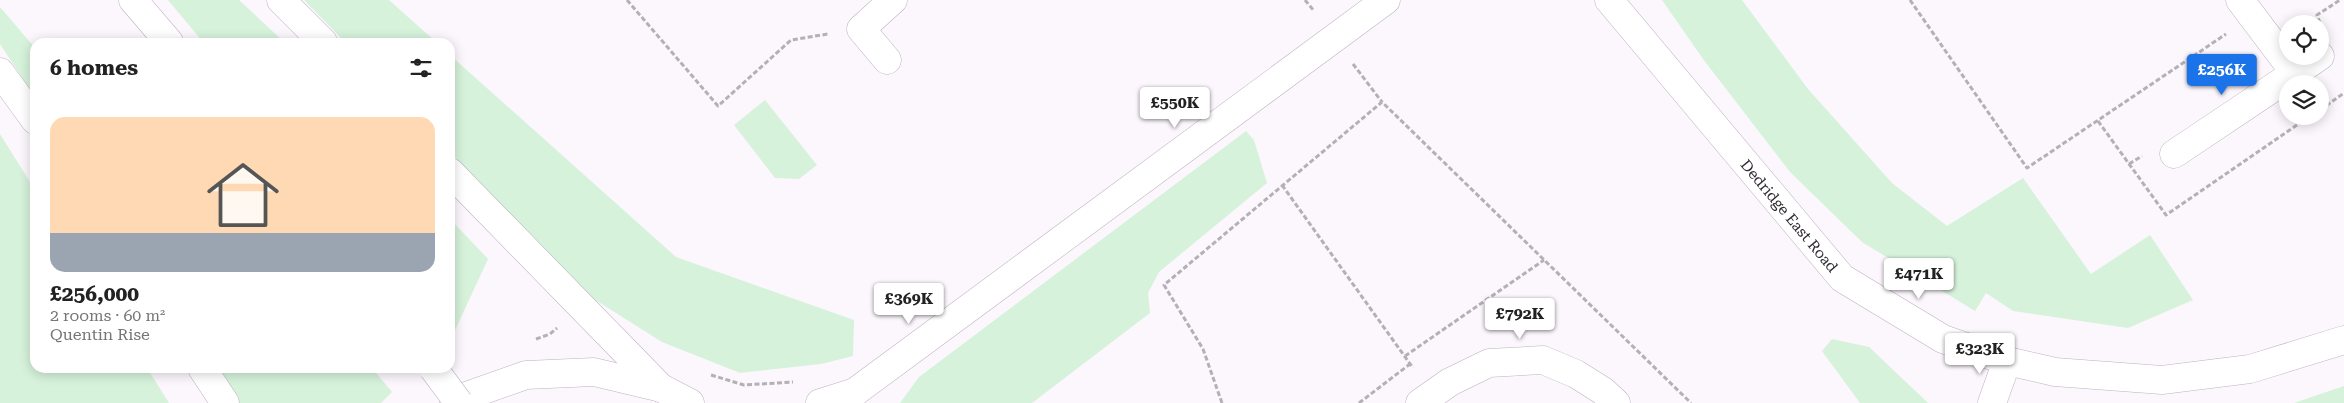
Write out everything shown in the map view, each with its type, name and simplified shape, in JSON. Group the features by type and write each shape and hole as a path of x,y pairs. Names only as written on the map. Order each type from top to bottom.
{"street":[{"path":"133,0 166,38"},
{"path":"281,0 319,38"},
{"path":"887,60 861,29 893,0"},
{"path":"820,403 850,398 1386,0"},
{"name":"Dedridge East Road","path":"1609,0 1842,278 1943,339 2007,361 2055,372 2162,380 2250,369 2344,340"},
{"path":"2246,8 2294,73"},
{"path":"2174,154 2306,65"},
{"path":"0,72 30,113"},
{"path":"455,177 661,388"},
{"path":"1426,398 1450,382 1489,363 1543,360 1576,374 1603,391 1616,403"},
{"path":"1992,403 2007,361"},
{"path":"454,403 461,398 526,375 594,372 661,388 690,403"},
{"path":"205,373 225,403"},
{"path":"437,373 459,403"}],"path":[{"path":"627,0 718,106 791,40 861,29"},
{"path":"1305,0 1314,12"},
{"path":"1910,0 2027,168 2246,8"},
{"path":"2317,15 2340,0"},
{"path":"1347,56 1382,102 1691,403"},
{"path":"2329,104 2344,93"},
{"path":"1222,403 1203,349 1164,285 1382,102"},
{"path":"1282,185 1405,356 1426,398"},
{"path":"1405,356 1544,260"},
{"path":"1359,403 1410,364"}],"green space":[{"path":"168,0 239,0 280,38 200,38"},
{"path":"304,0 389,0 432,38 341,38"},
{"path":"1662,0 1742,0 1808,89 1892,183 1947,226 2023,178 2091,274 2150,235 2193,300 2128,328 2013,311 1986,293 1975,311 1862,242 1790,172 1703,59"},
{"path":"0,7 30,42 30,89 0,44"},
{"path":"455,59 676,257 854,320 853,356 821,364 740,373 662,342 589,296 455,157"},
{"path":"765,100 817,165 799,179 775,178 734,125"},
{"path":"1246,131 1254,140 1267,183 1159,272 1148,293 1150,313 1032,403 900,403 919,377"},
{"path":"0,134 30,182 30,373 150,373 169,403 0,403"},
{"path":"455,224 488,259 455,330"},
{"path":"1832,339 1869,347 1928,403 1860,403 1822,351"},
{"path":"217,373 376,373 392,392 381,403 237,403"},
{"path":"2344,386 2344,403 2294,403"}]}
